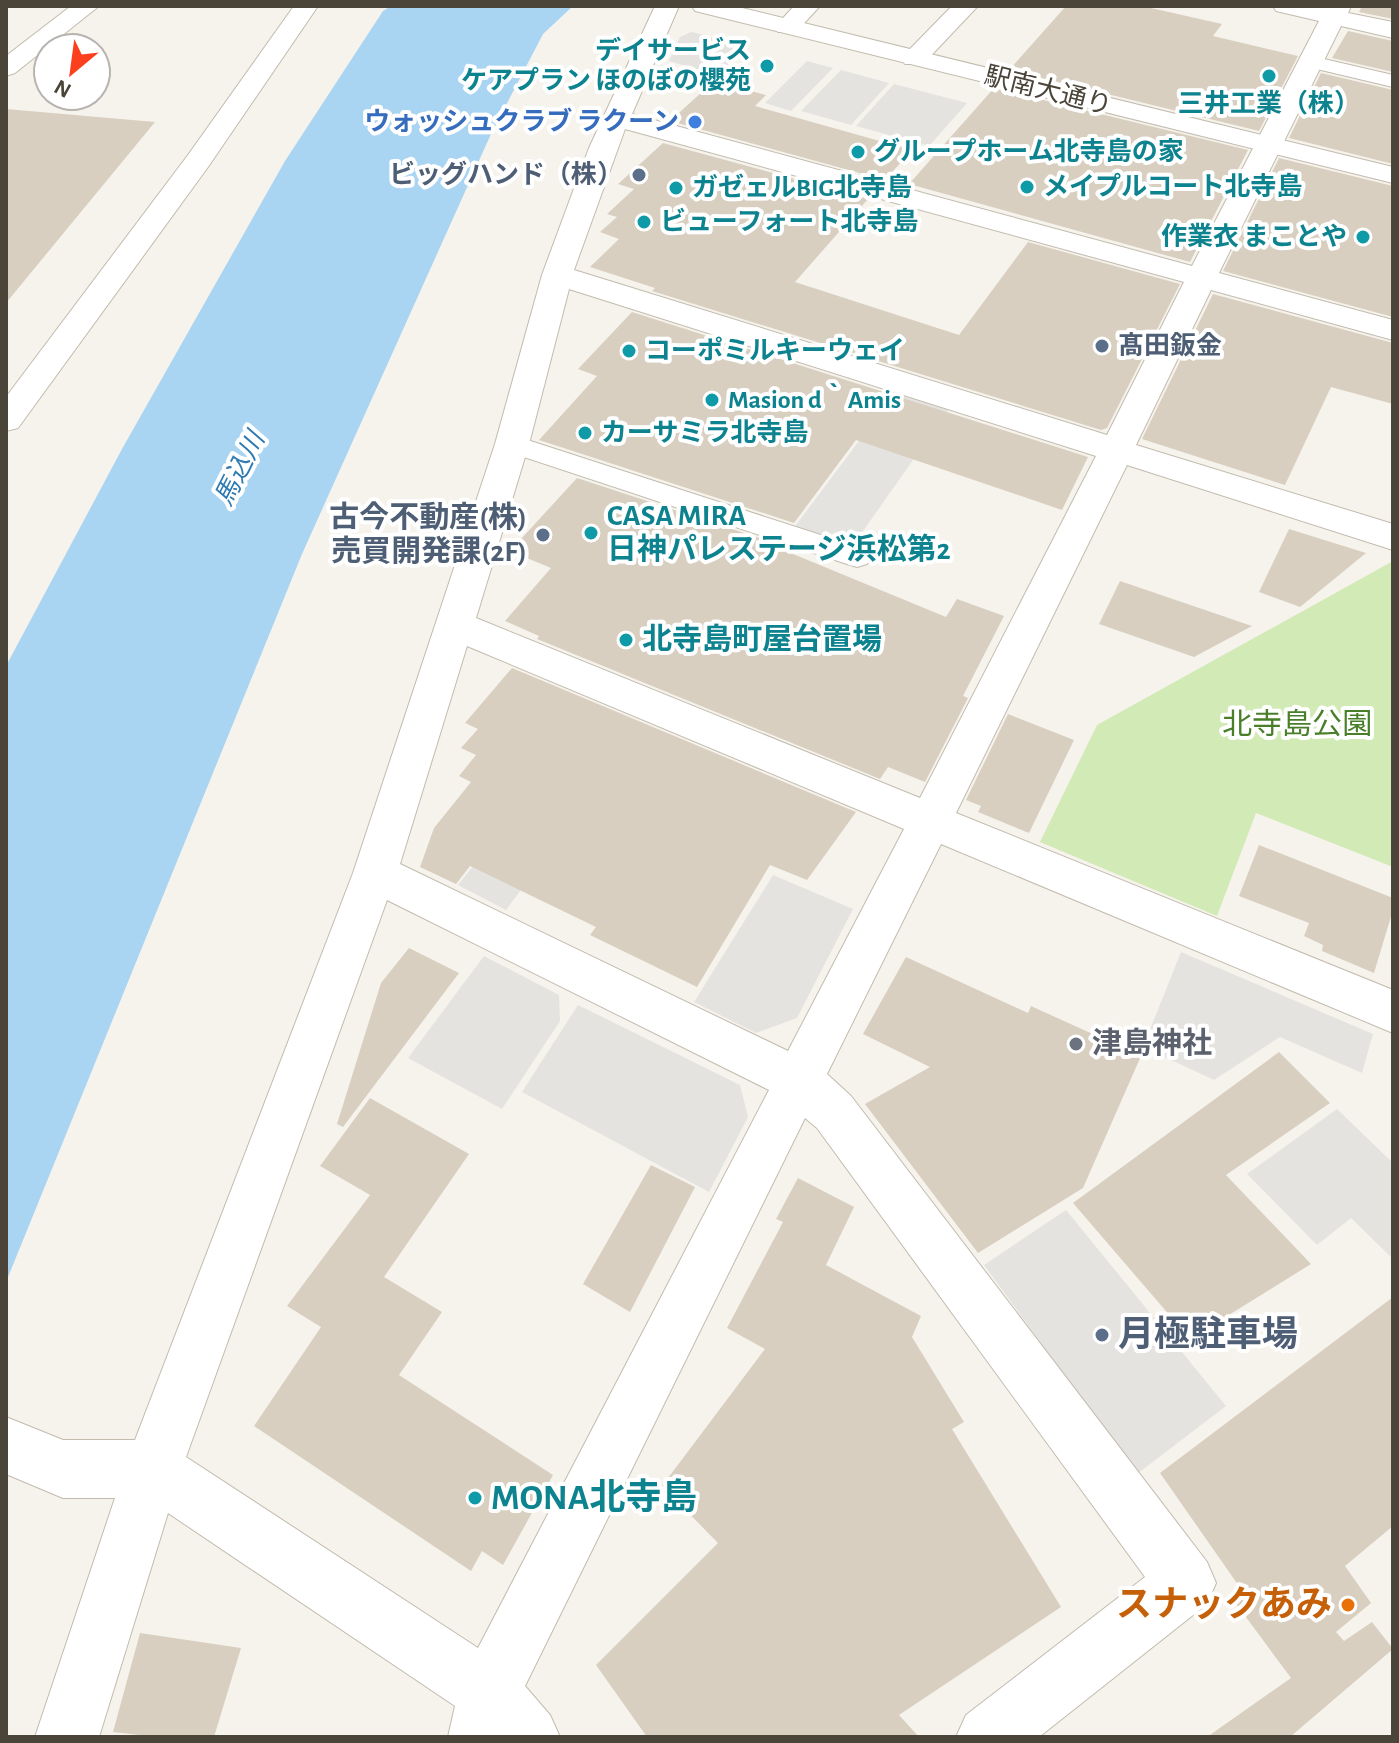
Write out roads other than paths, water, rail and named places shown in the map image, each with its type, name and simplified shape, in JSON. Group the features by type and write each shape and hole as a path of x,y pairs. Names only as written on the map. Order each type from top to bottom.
{"street":[{"path":"53,32 87,6"},
{"path":"6,420 198,161 306,6"},
{"path":"67,1737 153,1469 375,873 512,444 557,275 603,148 667,6"},
{"name":"駅南大通り","path":"704,6 1393,175"},
{"path":"787,27 808,6"},
{"path":"914,59 966,6"},
{"path":"1285,6 1336,11 1393,30"},
{"path":"485,1715 798,1080 1336,11"},
{"path":"6,32 32,37"},
{"path":"6,68 32,48"},
{"path":"618,119 1393,330"},
{"path":"557,275 1393,537"},
{"path":"455,625 1393,1012"},
{"path":"375,873 798,1080 841,1121 1186,1583 988,1737"},
{"path":"6,1445 63,1469 153,1469 485,1715 528,1737"}],"lane":[{"path":"1311,62 1393,81"},
{"path":"512,444 857,557"}],"water":[{"name":"馬込川","path":"391,6 573,6 543,34 491,134 302,554 6,1282 6,666 122,449 285,161 383,11"}],"place":[{"name":"デイサービス ケアプラン ほのぼの櫻苑","path":"767,66"},
{"name":"三井工業（株）","path":"1269,76"},
{"name":"ウォッシュクラブ ラクーン","path":"695,122"},
{"name":"グループホーム北寺島の家","path":"858,152"},
{"name":"ビッグハンド（株）","path":"639,175"},
{"name":"メイプルコート北寺島","path":"1027,187"},
{"name":"ガゼェルBIG北寺島","path":"676,188"},
{"name":"ビューフォート北寺島","path":"644,222"},
{"name":"作業衣 まことや","path":"1363,237"},
{"name":"髙田鈑金","path":"1102,346"},
{"name":"コーポミルキーウェイ","path":"629,351"},
{"name":"Masion d｀Amis","path":"712,400"},
{"name":"カーサミラ北寺島","path":"585,433"},
{"name":"CASA MIRA 日神パレステージ浜松第2","path":"591,533"},
{"name":"古今不動産(株) 売買開発課(2F)","path":"543,535"},
{"name":"北寺島町屋台置場","path":"626,640"},
{"name":"津島神社","path":"1076,1044"},
{"name":"月極駐車場","path":"1102,1335"},
{"name":"MONA北寺島","path":"475,1498"},
{"name":"スナックあみ","path":"1348,1605"}],"park label":[{"name":"北寺島公園","path":"1297,725"}]}
